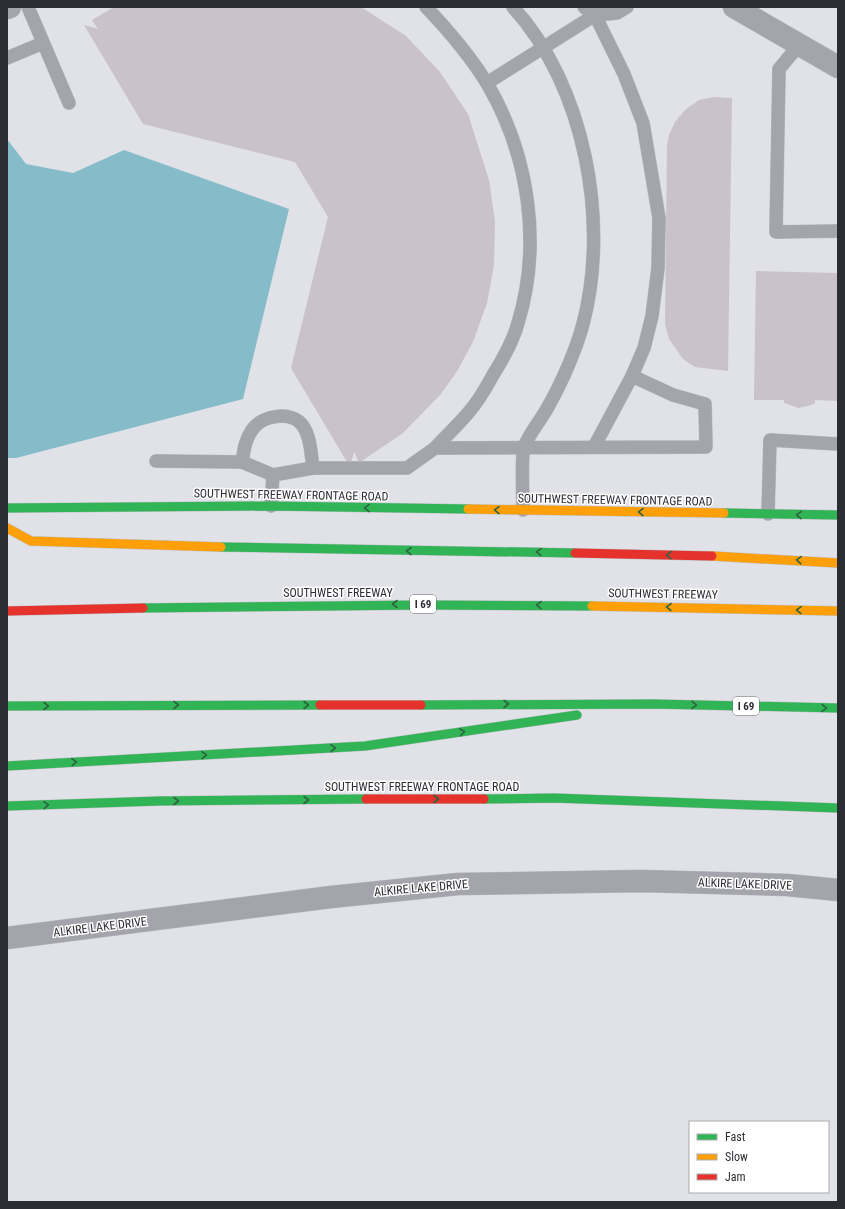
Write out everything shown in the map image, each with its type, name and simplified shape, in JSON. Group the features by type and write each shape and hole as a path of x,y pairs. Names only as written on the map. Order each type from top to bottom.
{"main road":[{"name":"SOUTHWEST FREEWAY FRONTAGE ROAD","path":"7,508 270,506 838,515"},
{"path":"7,528 31,541 246,548 709,556 838,562"},
{"name":"SOUTHWEST FREEWAY","path":"7,611 385,604 616,606 838,611"},
{"path":"7,766 365,746 655,704"},
{"name":"I 69","path":"7,706 655,704 838,708"},
{"name":"SOUTHWEST FREEWAY FRONTAGE ROAD","path":"7,806 159,801 554,798 838,808"}],"street":[{"path":"734,7 838,67"},
{"name":"ALKIRE LAKE DRIVE","path":"7,938 331,897 458,884 642,881 787,885 838,890"}],"lane":[{"path":"28,7 69,103"},
{"path":"156,461 242,462 273,475 313,468 407,468 435,448 469,412 506,353 518,324 525,291 530,247 529,206 522,169 512,134 487,84 460,46 426,7"},
{"path":"513,7 543,48 562,83 576,125 587,167 593,210 594,256 581,331 550,404 524,447 523,510"},
{"path":"584,7 599,11 617,13 627,7"},
{"path":"487,84 599,11"},
{"path":"594,447 632,376 644,348 652,316 658,268 659,218 643,123 599,11"},
{"path":"7,58 43,43"},
{"path":"798,45 780,69 776,232 838,231"},
{"path":"435,448 706,447 706,404 673,395 632,376"},
{"path":"242,462 245,441 252,428 262,421 274,416 284,416 295,419 303,426 310,443 313,468"},
{"path":"768,514 770,440 838,444"},
{"path":"270,506 273,475"}],"water":[{"path":"7,139 26,164 73,173 124,150 289,209 243,399 16,458 7,458"}],"building":[{"path":"114,7 361,7 406,36 440,72 468,114 489,180 495,222 494,265 487,303 473,342 456,373 440,395 403,433 359,463 354,452 350,467 291,368 328,217 295,162 143,124 84,25 98,29 92,20"},
{"path":"714,97 732,98 728,371 695,367 683,359 669,339 665,324 667,145 669,135 675,122 685,110 699,100"},
{"path":"756,271 838,273 838,401 815,400 815,403 811,405 799,408 784,403 784,400 754,400"}],"traffic: fast":[{"path":"7,508 271,506 468,509"},
{"path":"724,513 838,515"},
{"path":"221,547 575,553"},
{"path":"143,608 422,605 592,606"},
{"path":"421,705 655,704 838,708"},
{"path":"7,706 320,705"},
{"path":"7,766 365,746 577,715"},
{"path":"484,799 554,798 838,808"},
{"path":"7,806 159,801 366,799"}],"traffic: slow":[{"path":"468,509 724,513"},
{"path":"7,528 31,541 221,547"},
{"path":"712,556 838,563"},
{"path":"592,606 838,611"}],"traffic: jam":[{"path":"575,553 712,556"},
{"path":"7,611 143,608"},
{"path":"320,705 421,705"},
{"path":"366,799 484,799"}]}
